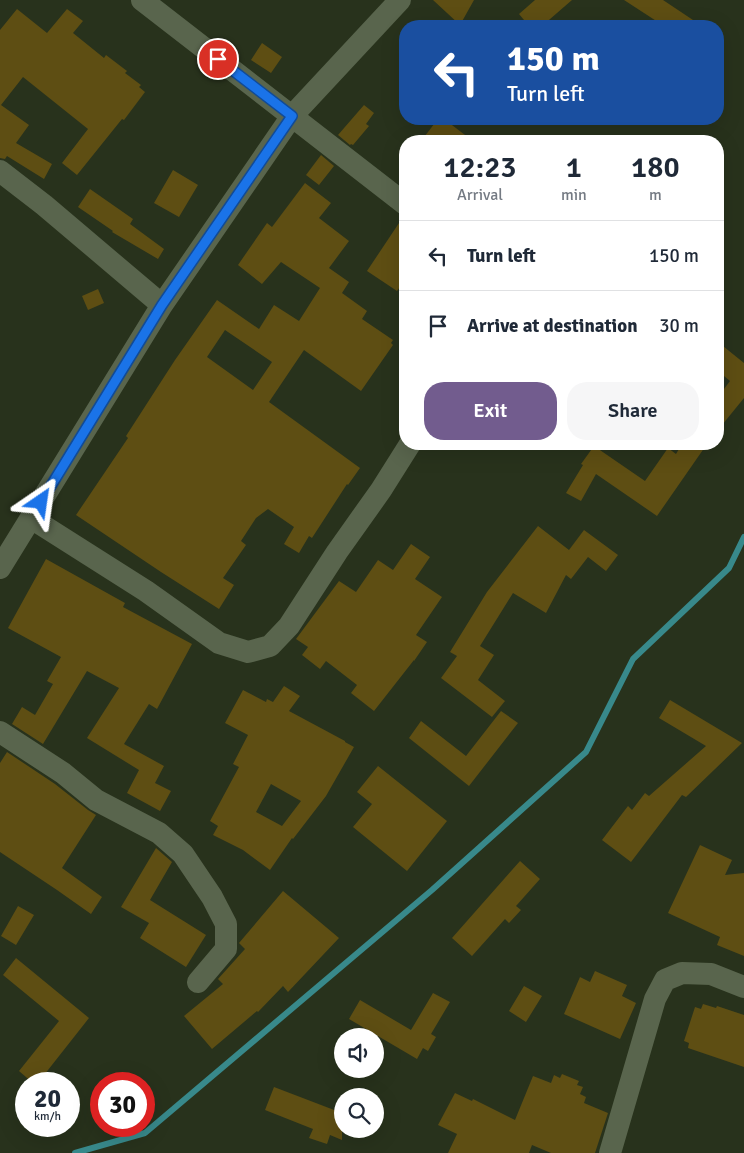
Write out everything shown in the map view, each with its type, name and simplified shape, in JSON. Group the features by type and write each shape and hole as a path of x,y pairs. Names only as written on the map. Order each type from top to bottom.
{"street":[{"path":"142,0 399,199"},
{"path":"0,568 162,305 292,116 400,0"},
{"path":"0,171 44,205 162,305"},
{"path":"31,518 146,591 219,643 248,652 270,646 289,626 406,450"},
{"path":"0,732 63,773 96,800 159,834 183,854 212,897 226,924 226,949 198,982"},
{"path":"610,1153 655,999 665,980 682,972 711,974 744,987"}],"building":[{"path":"433,0 474,0 463,20 455,20"},
{"path":"535,0 572,0 549,20 524,20 519,14"},
{"path":"624,0 663,0 693,20 655,20"},
{"path":"17,9 47,33 67,9 83,21 73,33 104,58 106,55 127,71 125,73 141,85 139,87 145,92 124,120 122,119 77,175 62,163 88,129 23,77 1,105 29,125 16,143 52,164 44,179 7,156 5,159 0,158 0,30"},
{"path":"262,43 282,57 271,73 251,60"},
{"path":"364,105 374,113 366,124 369,126 353,145 350,145 338,135"},
{"path":"433,125 452,125 465,135 426,135"},
{"path":"321,155 334,166 319,185 306,175"},
{"path":"173,170 198,185 179,217 154,203"},
{"path":"305,183 331,203 319,218 349,241 329,268 349,282 342,293 367,311 362,319 393,340 391,343 393,345 361,391 304,350 269,402 360,468 347,484 312,538 309,536 299,553 284,544 294,527 268,509 256,518 241,541 246,545 223,578 234,585 219,609 76,515 128,438 126,436 175,360 217,300 259,329 274,305 299,321 320,288 281,262 262,284 238,265 267,223 272,227","holes":["225,330 272,362 253,390 207,357"]},
{"path":"90,189 133,219 130,224 164,249 158,259 112,232 78,207"},
{"path":"399,223 399,288 397,291 367,271"},
{"path":"98,289 104,303 88,310 82,296"},
{"path":"724,347 744,363 744,398 724,423 724,389 730,381 724,376"},
{"path":"591,450 600,450 645,481 667,450 671,450 676,454 678,450 703,450 657,516 596,474 581,501 566,493 583,465 581,464"},
{"path":"538,526 569,550 584,530 618,555 606,571 588,557 571,579 566,575 546,613 513,593 480,646 494,655 478,680 505,701 492,717 441,678 457,656 450,652 487,592"},
{"path":"411,544 430,557 415,579 442,597 416,635 427,642 374,711 351,693 357,685 326,661 320,669 302,655 308,647 296,639 339,581 356,592 378,560 393,570"},
{"path":"46,559 125,603 123,607 192,644 157,709 149,704 124,744 164,766 155,783 171,791 160,811 127,793 139,770 87,738 119,688 87,671 43,744 12,724 22,707 35,715 53,684 47,681 61,657 8,628"},
{"path":"284,686 300,696 289,711 354,747 326,796 292,838 270,870 243,850 213,835 218,826 210,821 239,767 233,764 248,735 225,723 243,690 266,702 267,699 273,702","holes":["271,784 301,801 282,826 256,812"]},
{"path":"670,700 742,743 686,797 682,795 631,862 602,840 628,806 632,810 645,793 649,796 706,746 659,718"},
{"path":"501,711 518,723 469,786 409,738 421,721 466,756"},
{"path":"7,752 55,784 96,815 62,868 102,897 91,914 0,852 0,763"},
{"path":"378,766 447,821 407,871 353,827 372,804 357,792"},
{"path":"700,845 732,860 725,875 744,873 744,956 717,945 720,937 668,913"},
{"path":"156,848 172,862 150,900 206,935 186,967 140,938 149,923 121,907"},
{"path":"520,861 540,879 516,906 521,910 509,923 505,919 472,956 452,938"},
{"path":"283,891 339,938 288,992 283,986 258,1012 212,1049 184,1016 223,984 218,979 245,949 239,943"},
{"path":"18,906 34,915 16,945 1,936"},
{"path":"16,958 89,1018 46,1072 19,1071 59,1021 3,975"},
{"path":"595,971 627,985 622,996 636,1003 620,1039 564,1014 580,977 590,982"},
{"path":"524,986 542,996 526,1022 509,1011"},
{"path":"433,993 450,1002 431,1034 436,1037 428,1051 423,1048 417,1059 384,1040 384,1028 364,1028 349,1019 360,1000 411,1030"},
{"path":"703,1004 716,1008 717,1006 744,1015 744,1067 688,1048 689,1043 684,1041 695,1007 701,1009"},
{"path":"562,1074 579,1081 577,1085 583,1087 580,1094 586,1097 584,1103 608,1113 595,1153 551,1153 532,1145 529,1153 448,1153 457,1134 438,1125 455,1093 472,1101 473,1099 515,1120 533,1076 551,1083 554,1075 560,1078"},
{"path":"274,1087 334,1110 334,1137 330,1135 327,1144 309,1138 313,1129 265,1110"}],"waterway":[{"path":"75,1153 145,1133 432,890 586,752 633,659 729,568 744,537"}],"route":[{"path":"41,502 162,305 292,116 218,59"}]}
